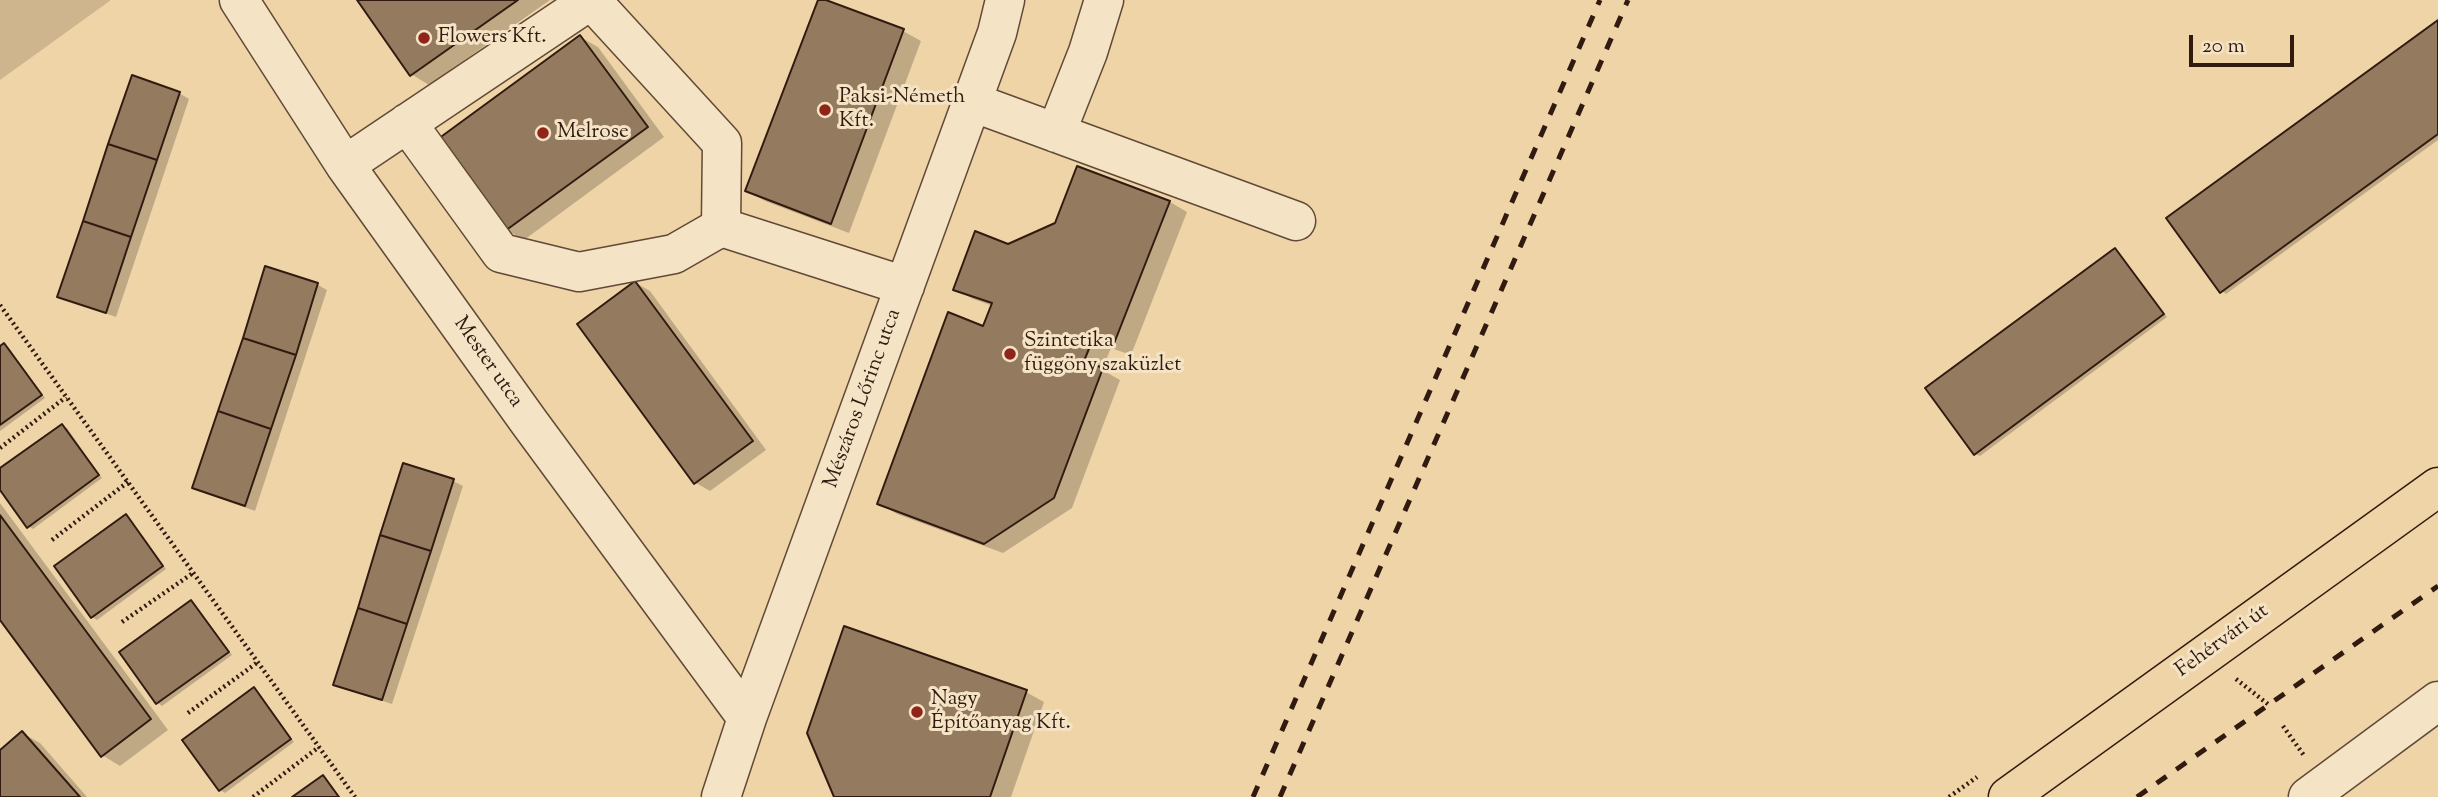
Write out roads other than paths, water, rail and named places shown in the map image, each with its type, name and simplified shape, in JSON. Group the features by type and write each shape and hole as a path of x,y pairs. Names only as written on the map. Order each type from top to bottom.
{"main road":[{"name":"Fehérvári út","path":"2008,797 2438,487"}],"street":[{"name":"Mester utca","path":"239,0 345,165 529,422 747,718"},
{"path":"345,165 591,0 722,143 721,227"},
{"name":"Mészáros Lőrinc utca","path":"722,797 747,718 997,33 1005,0"},
{"path":"1056,133 1088,52 1104,0"},
{"path":"972,102 1296,222"},
{"path":"407,123 501,253 579,272 674,254 721,227 905,286"},
{"path":"2308,797 2438,701"}],"railway":[{"path":"1253,797 1600,0"},
{"path":"1280,797 1628,0"},
{"path":"2137,797 2438,586"}],"place":[{"name":"Flowers Kft.","path":"424,38"},
{"name":"Paksi-Németh Kft.","path":"825,110"},
{"name":"Melrose","path":"543,133"},
{"name":"Szintetika függöny szaküzlet","path":"1010,354"},
{"name":"Nagy Építőanyag Kft.","path":"917,712"}]}
